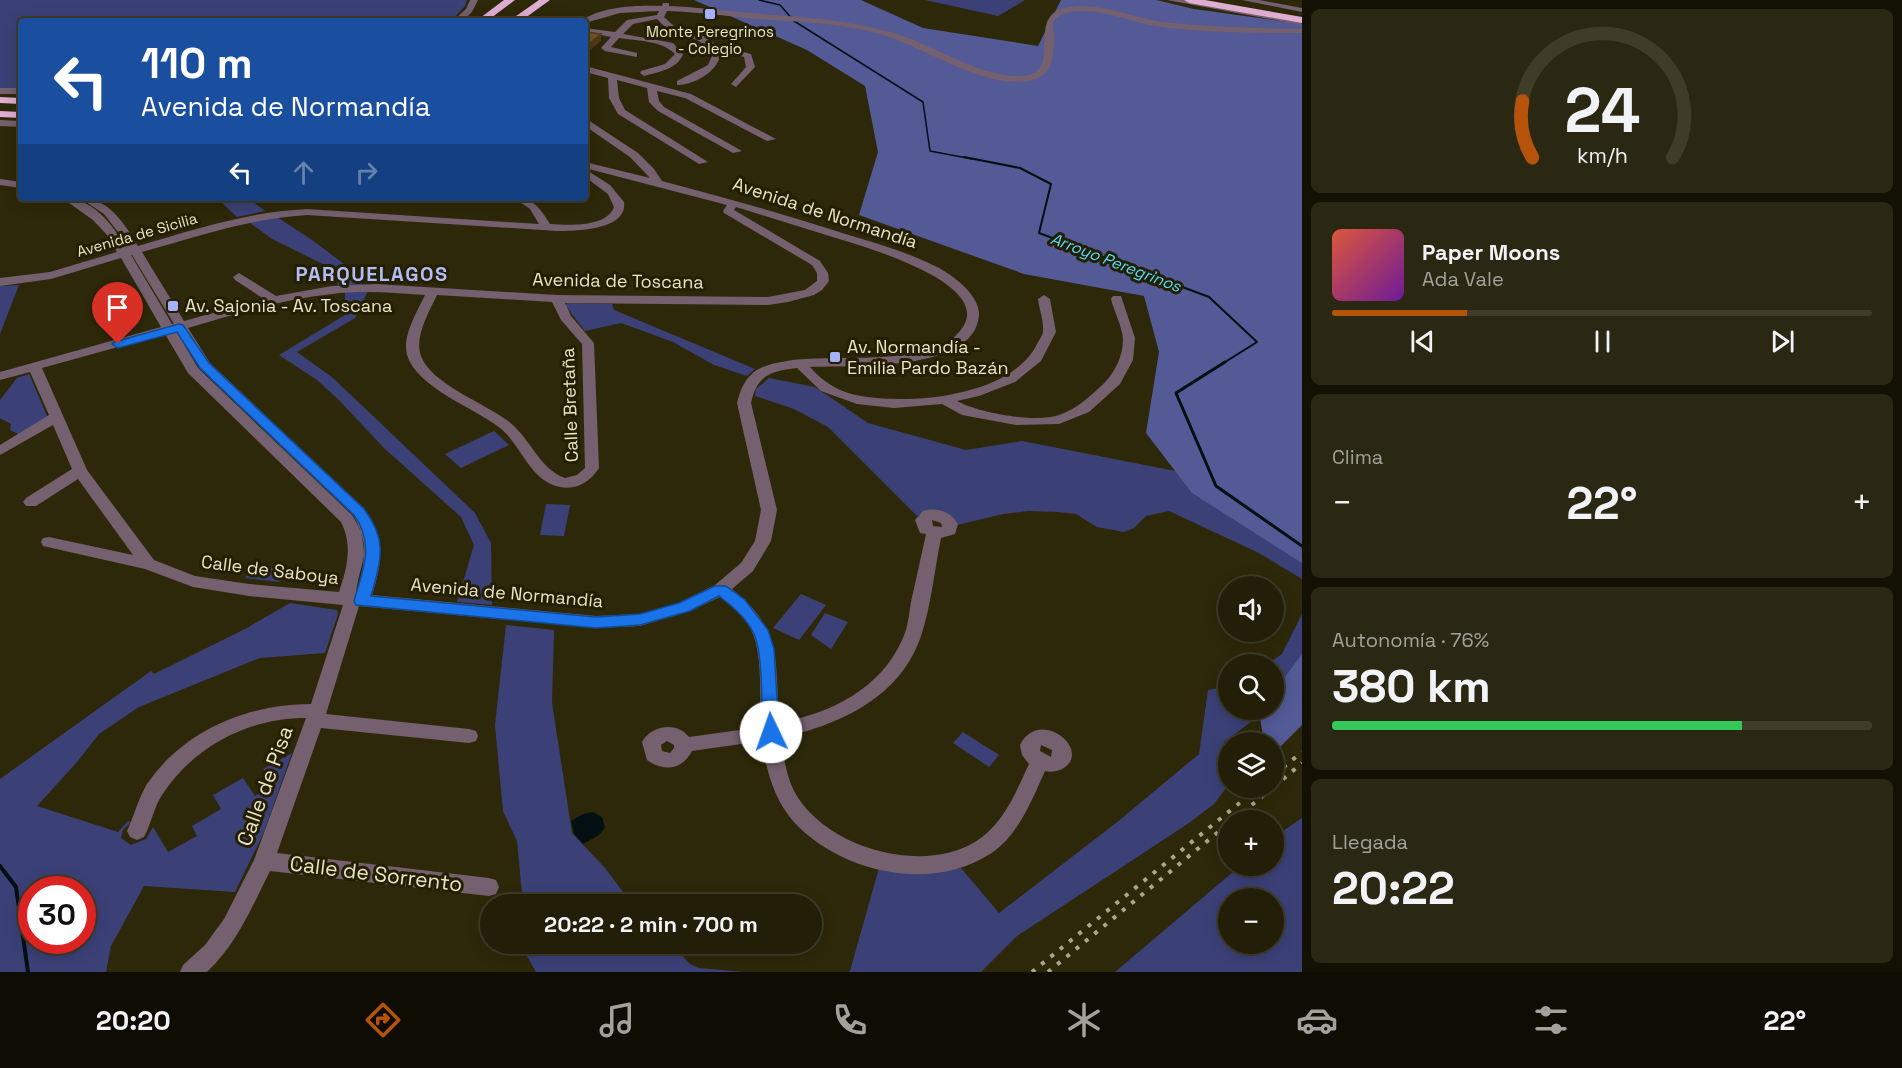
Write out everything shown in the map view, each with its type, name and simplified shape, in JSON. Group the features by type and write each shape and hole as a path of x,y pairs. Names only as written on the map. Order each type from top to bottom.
{"highway":[{"path":"485,18 510,0"},
{"path":"505,18 531,0"},
{"path":"519,18 547,0"},
{"path":"1189,0 1302,22"},
{"path":"1214,0 1302,15"},
{"path":"0,100 18,101"},
{"path":"0,114 18,115"}],"street":[{"path":"460,18 469,10 474,0"},
{"path":"524,18 547,0"},
{"path":"1171,0 1302,22"},
{"path":"1246,0 1302,10"},
{"path":"666,5 660,17 663,24 669,28 700,38 715,48 748,56 751,67 736,84"},
{"path":"588,19 602,12 620,7 685,5 774,18 847,25 914,42 986,74 1018,79 1034,77 1042,71 1049,51 1049,22 1058,13 1079,9 1110,13 1137,20 1197,27 1302,31"},
{"path":"1110,13 1116,5"},
{"path":"634,55 605,48 630,21 660,17"},
{"path":"588,30 660,42 670,45 679,54 678,58 668,66 644,73"},
{"path":"680,83 713,66 717,57 715,48"},
{"path":"588,70 687,96 771,139"},
{"path":"612,75 614,98 621,112 703,162"},
{"path":"651,85 654,102 661,108 737,150"},
{"path":"0,91 18,92"},
{"path":"0,123 18,124"},
{"path":"588,123 633,151 651,169 657,182"},
{"name":"Avenida de Normandía","path":"353,600 596,622 640,620 684,607 721,589 747,567 763,541 769,510 744,403 747,389 755,377 770,369 800,363 901,358 940,351 956,345 971,330 973,309 960,289 934,270 901,255 734,203 588,166"},
{"name":"Avenida de Sicilia","path":"0,282 51,276 240,220 270,214 307,212 546,227 579,227 596,224 617,213 619,206 618,200 588,175"},
{"path":"0,180 18,180"},
{"path":"0,180 18,184"},
{"path":"75,201 98,216 129,253"},
{"path":"90,201 108,212 129,253"},
{"path":"307,212 308,201"},
{"path":"524,201 534,207 546,227"},
{"name":"Avenida de Toscana","path":"6,374 35,368 274,300 321,291 357,288 557,300 768,301 794,298 820,286 824,279 824,272 816,263 728,212 734,203"},
{"name":"Calle de Pisa","path":"129,253 174,329 205,365 359,512 368,525 374,543 374,559 353,600 316,716 264,861 232,926 213,952 191,972"},
{"path":"239,277 274,300"},
{"name":"Calle Bretaña","path":"432,292 413,342 413,354 417,365 429,377 482,408 507,427 547,475 554,481 565,484 576,483 586,477 592,468 588,342 565,317 557,300"},
{"path":"800,363 812,379 830,392 850,399 895,405 947,401 1006,381 1026,368 1041,352 1048,338 1050,321 1044,299"},
{"path":"947,401 967,412 1016,421 1059,420 1084,409 1115,381 1126,360 1129,338 1117,299"},
{"path":"35,368 80,471 148,564"},
{"path":"0,389 6,374"},
{"path":"0,451 56,417"},
{"path":"31,502 80,471"},
{"path":"684,745 814,723 846,710 873,693 891,677 912,638 934,533"},
{"name":"Calle de Saboya","path":"49,542 148,564 193,581 249,590 353,600"},
{"path":"721,589 740,604 760,630 766,649 771,732 777,776 787,798 807,822 829,840 852,852 879,860 915,865 953,860 972,854 995,840 1013,820 1040,762"},
{"path":"137,831 155,789 180,761 207,737 244,719 279,712 469,736"},
{"name":"Calle de Sorrento","path":"264,861 489,887"}],"shaded area":[{"path":"0,0 467,0 465,6 454,18 18,18 18,89 0,88"},
{"path":"694,0 861,0 923,28 1038,46 1061,0 1156,0 1194,9 1302,24 1302,563 1192,493 1146,433 1159,352 1144,296 1024,274 859,215 878,152 865,86 807,50"},
{"path":"925,0 1025,0 998,16"},
{"path":"220,201 252,201 265,211 237,217"},
{"path":"277,217 315,242 362,278 362,285 338,285 335,270 272,239 249,222"},
{"path":"19,285 0,334 0,286"},
{"path":"368,291 355,318 297,352 333,378 475,513 491,543 492,605 457,602 474,545 461,517 384,448 317,380 279,355 345,315 345,292"},
{"path":"568,303 612,304 614,310 755,369 747,376 714,365 673,342 621,323 585,331 565,305"},
{"path":"29,374 48,418 20,435 10,430 11,424 0,418 0,400 17,378"},
{"path":"769,378 815,387 868,423 966,450 1022,441 1237,483 1302,538 1302,579 1259,553 1169,511 1146,516 1134,528 1124,532 1097,527 1076,514 1058,512 1028,511 1003,514 957,525 927,511 917,516 828,427 794,409 755,396 756,389"},
{"path":"494,431 509,445 461,468 445,454"},
{"path":"546,504 570,505 564,536 540,535"},
{"path":"252,566 286,569 279,582 245,578"},
{"path":"801,594 826,605 799,640 773,628"},
{"path":"290,603 337,610 338,614 325,653 260,658 139,707 99,734 37,806 118,832 128,821 131,822 123,830 121,838 131,845 146,839 153,827 168,852 197,836 192,826 221,809 213,795 243,778 255,796 274,784 263,769 292,753 264,832 235,892 144,886 111,946 106,972 0,972 0,779 151,671 154,674 245,629"},
{"path":"825,613 848,622 831,649 811,635"},
{"path":"1302,614 1302,659 1284,689 1284,654 1282,654"},
{"path":"506,625 554,630 552,703 572,833 605,868 624,894 522,894 517,841 503,811 495,725"},
{"path":"1302,654 1302,725 1284,743 1284,732 1262,732 1260,720 1284,720 1284,678"},
{"path":"1218,688 1218,720 1254,720 1237,732 1218,732 1218,798 1214,804 1189,823 1017,936 981,972 848,972 879,868 941,871 961,868 999,913 1116,823 1199,754 1208,690"},
{"path":"963,732 999,755 989,767 953,743"},
{"path":"593,812 602,817 605,828 599,835 583,844 574,834 571,821 583,814"},
{"path":"1302,818 1302,972 1115,972 1228,876 1284,876 1284,830"},
{"path":"526,954 680,954 690,964 699,968 744,972 536,972"}],"building":[{"path":"588,32 601,34 588,45"}],"waterway":[{"name":"Arroyo Peregrinos","path":"759,0 780,5 794,21 923,102 930,151 972,159"},
{"name":"Arroyo Peregrinos","path":"964,157 1020,168 1051,184 1039,233 1209,297 1257,342 1222,364"},
{"name":"Arroyo Peregrinos","path":"1225,362 1176,393 1216,486 1302,546"},
{"path":"0,866 16,887 28,972"}],"railway":[{"path":"1284,767 1302,752"},
{"path":"1284,778 1302,763"},
{"path":"1032,972 1246,798"},
{"path":"1246,810 1260,798"},
{"path":"1048,972 1218,832"}],"place":[{"name":"Monte Peregrinos - Colegio","path":"710,14"},
{"name":"Av. Sajonia - Av. Toscana","path":"173,306"},
{"name":"Av. Normandía - Emilia Pardo Bazán","path":"835,357"}],"district":[{"name":"PARQUELAGOS","path":"372,274"}],"route":[{"path":"118,344 179,327 205,365 359,512 368,525 374,543 374,559 362,601 596,622 640,620 684,607 721,589 740,604 760,630 766,649 771,732"}]}
